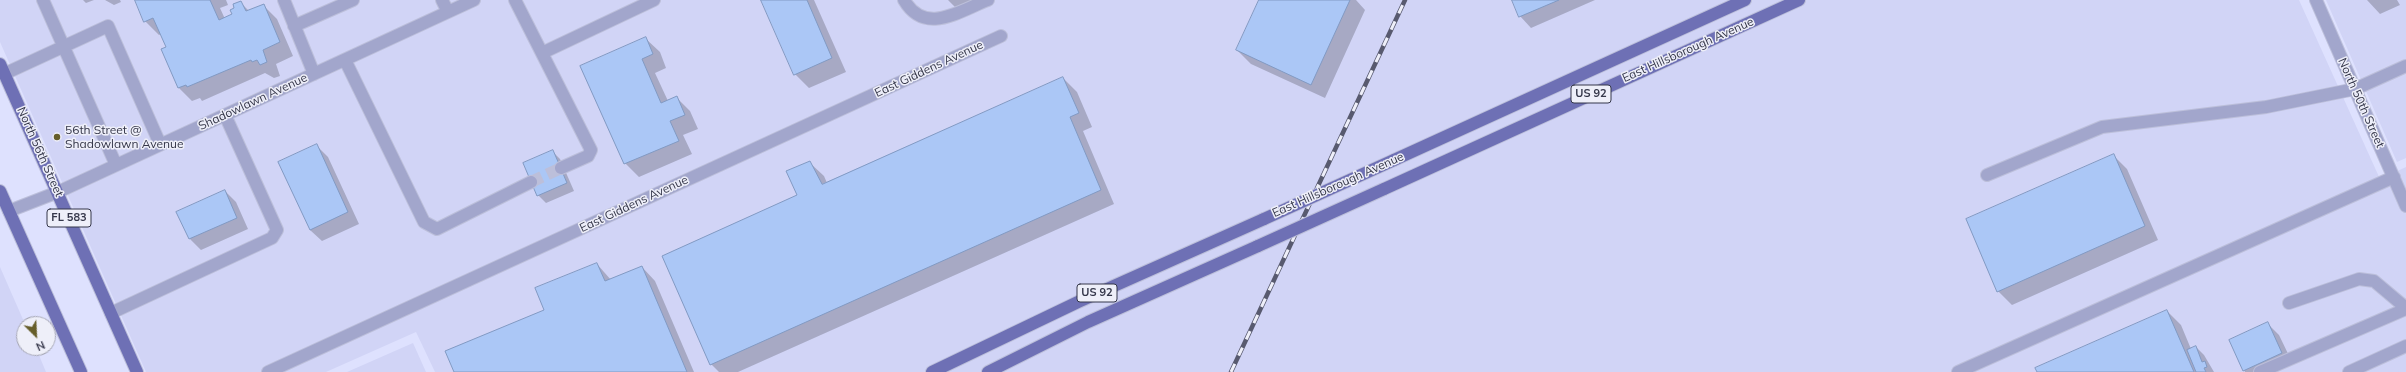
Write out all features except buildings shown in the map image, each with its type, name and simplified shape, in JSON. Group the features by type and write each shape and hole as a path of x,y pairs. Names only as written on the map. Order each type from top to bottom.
{"main road":[{"name":"East Hillsborough Avenue","path":"932,372 1078,302 1745,0"},
{"name":"East Hillsborough Avenue","path":"988,372 1088,322 1799,0"},
{"name":"North 56th Street","path":"2,69 137,372"},
{"path":"0,191 81,372"}],"street":[{"path":"44,0 116,165"},
{"path":"284,0 314,74"},
{"path":"294,26 353,0"},
{"path":"442,0 448,12"},
{"name":"Shadowlawn Avenue","path":"9,211 58,192 474,0"},
{"path":"515,0 591,150 588,156 561,168"},
{"path":"542,53 654,0"},
{"path":"904,0 913,13 920,18 927,19 945,17 988,0"},
{"name":"North 50th Street","path":"2316,0 2406,206"},
{"path":"2,69 65,46 108,26 160,144"},
{"name":"East Giddens Avenue","path":"268,372 1001,36"},
{"path":"345,60 424,222 437,229 531,182"},
{"path":"1987,175 2102,127 2266,107 2355,89 2406,66"},
{"path":"111,313 272,238 277,230 225,115"},
{"path":"1958,372 2394,177"},
{"path":"2260,372 2406,308 2374,281 2359,279 2289,304"},
{"path":"2349,372 2406,346"}],"shaded area":[{"path":"0,0 2299,0 2380,179 2406,167 2406,372 435,372 416,332 326,372 146,372 0,42"},
{"path":"2326,0 2406,0 2406,158 2397,162"},
{"path":"0,267 21,316 16,316 16,356 39,356 46,372 0,372"},
{"path":"413,343 426,372 347,372"}],"tunnel":[{"path":"531,182 561,168"}],"railway":[{"path":"1231,372 1405,0"}],"place":[{"name":"56th Street @ Shadowlawn Avenue","path":"57,137"}]}
